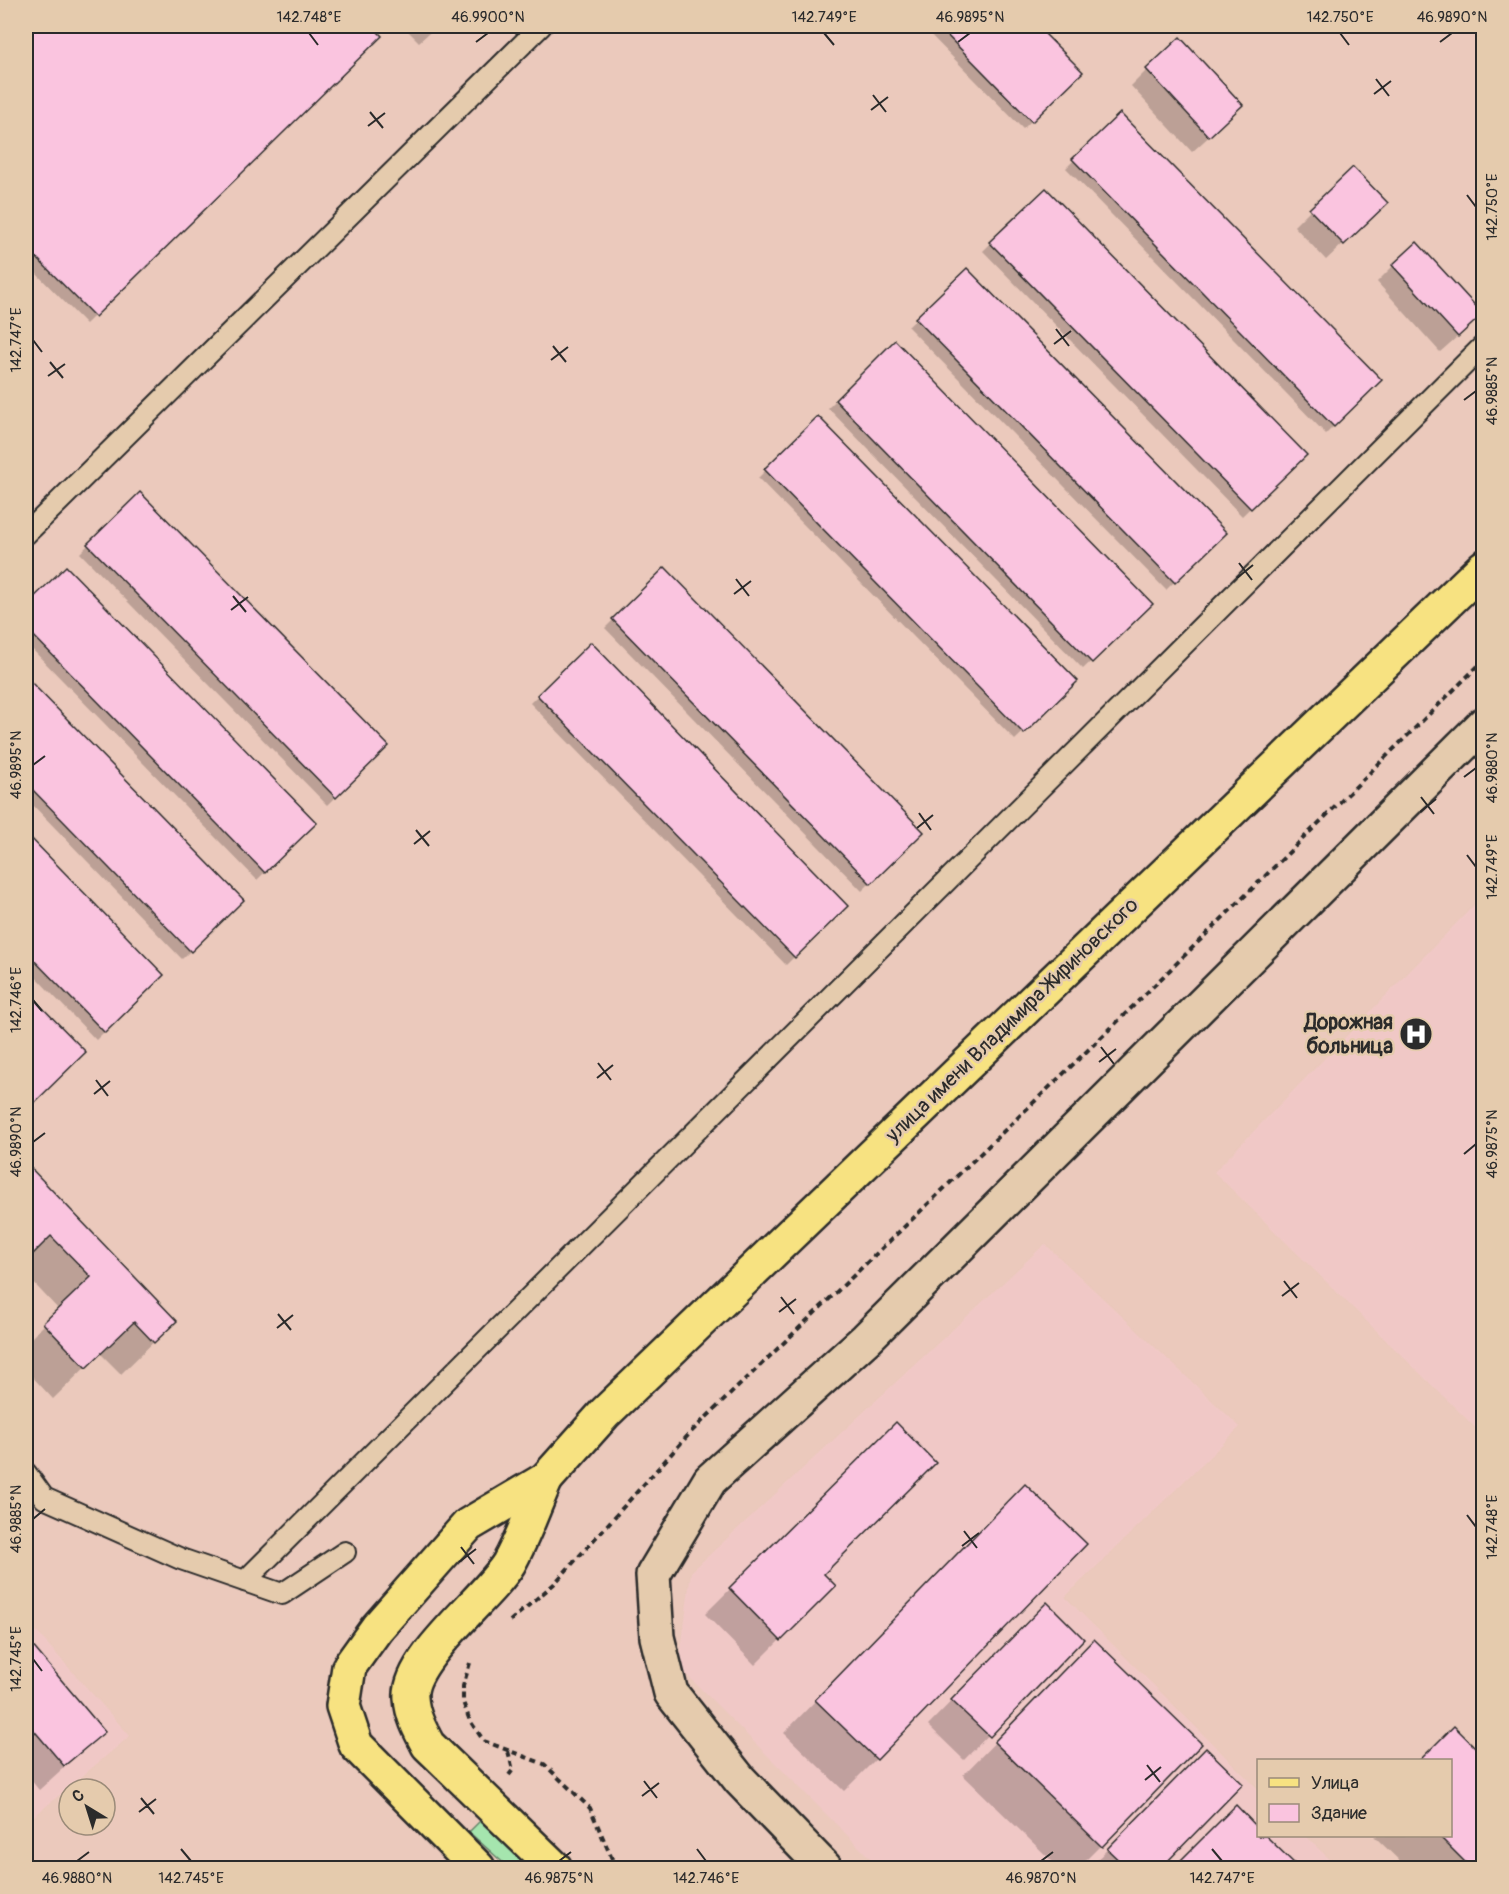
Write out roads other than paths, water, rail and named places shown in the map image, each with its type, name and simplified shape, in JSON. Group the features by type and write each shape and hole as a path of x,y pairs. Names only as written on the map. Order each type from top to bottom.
{"main road":[{"name":"улица имени Владимира Жириновского","path":"478,1869 356,1745 343,1707 349,1667 377,1628 468,1525 546,1479 605,1413 1484,567"},
{"name":"улица имени Владимира Жириновского","path":"546,1479 508,1564 432,1651 419,1671 410,1695 416,1723 428,1744 555,1869"}],"street":[{"path":"825,1869 740,1780 671,1693 657,1637 653,1575 710,1480 866,1339 1484,724"}],"lane":[{"path":"26,534 541,26"},
{"path":"245,1581 1484,345"},
{"path":"26,1473 44,1498 180,1559 282,1594 345,1552"}],"place":[{"name":"Дорожная больница","path":"1416,1034"}]}
